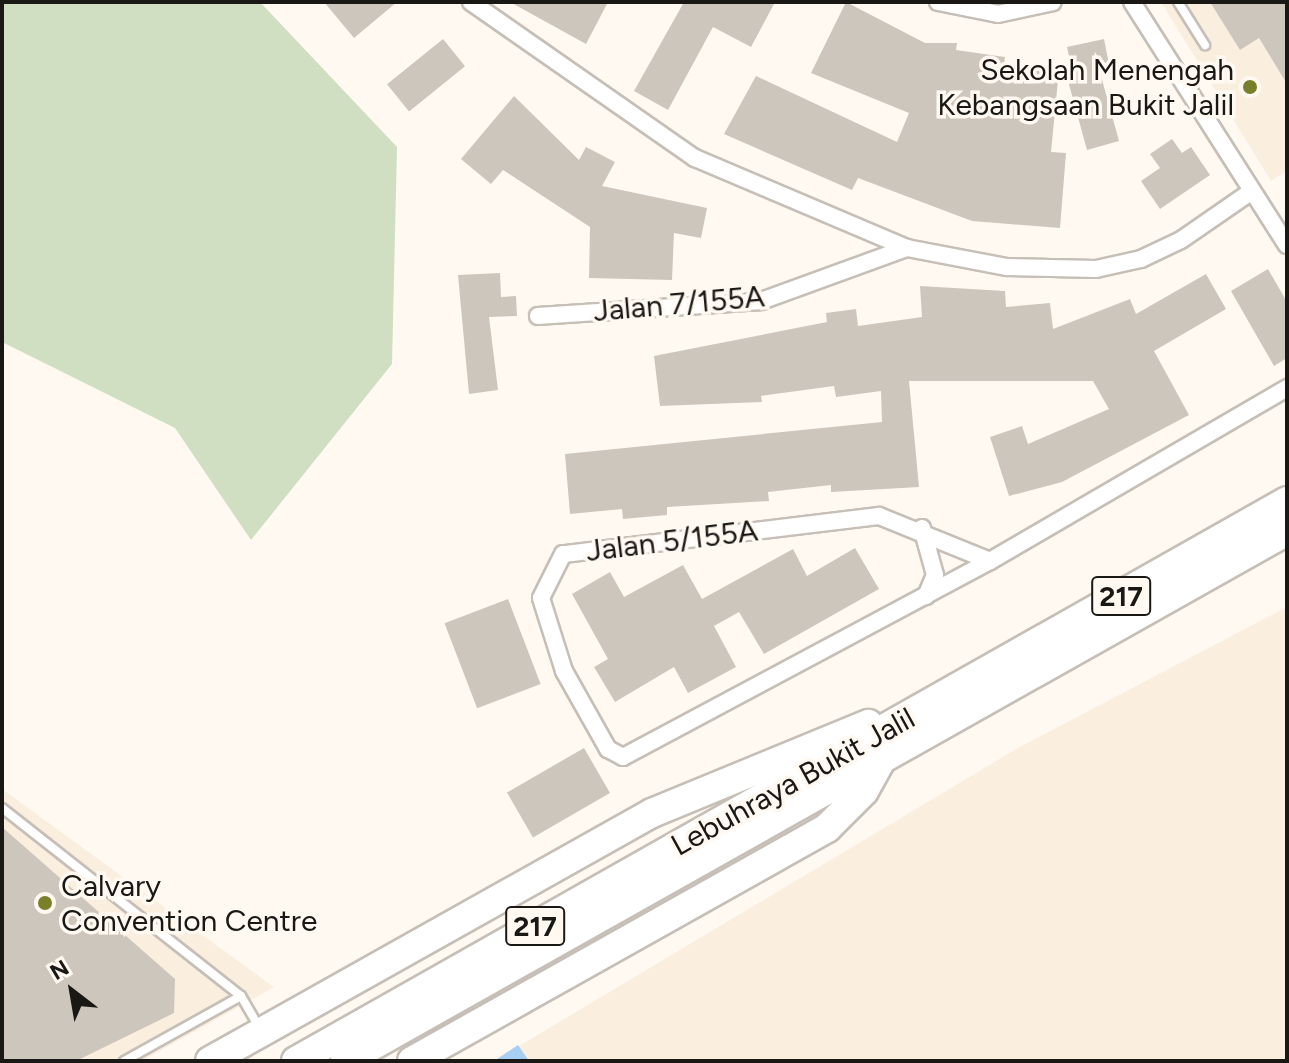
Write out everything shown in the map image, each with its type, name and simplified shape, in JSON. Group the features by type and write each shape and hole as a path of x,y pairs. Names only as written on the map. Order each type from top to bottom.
{"highway":[{"name":"Lebuhraya Bukit Jalil","path":"345,1061 781,802 955,692 1287,501"},
{"name":"Lebuhraya Bukit Jalil","path":"296,1061 781,802 882,759 1287,531"},
{"path":"210,1061 652,813 755,765 955,692"},
{"path":"412,1061 827,828 864,791 882,759"}],"street":[{"path":"471,2 695,158 907,248 1007,267 1096,269 1141,259 1181,240 1252,191"},
{"path":"938,2 998,14 1053,2"},
{"path":"1132,2 1287,245"},
{"name":"Jalan 7/155A","path":"538,316 761,301 907,248"},
{"name":"Jalan 5/155A","path":"990,561 922,528 879,516 563,554 541,598 564,671 608,749 623,757 990,561 1287,388"},
{"path":"922,528 935,575 926,596"}],"lane":[{"path":"1178,2 1205,45"},
{"path":"2,808 241,996 262,1033"},
{"path":"124,1061 241,996"}],"shaded area":[{"name":"Sekolah Menengah Kebangsaan Bukit Jalil","path":"1161,2 1287,2 1287,171 1271,181"},
{"path":"1287,607 1287,1061 494,1061 1018,748"},
{"name":"Calvary Convention Centre","path":"2,789 274,987 142,1061 2,1061"}],"green space":[{"path":"2,2 260,2 397,147 392,364 251,540 175,428 2,342"}],"water":[{"path":"518,1045 529,1061 494,1061"}],"building":[{"path":"324,2 397,2 354,38"},
{"path":"510,2 608,2 586,44"},
{"path":"684,2 775,2 751,47 713,27 668,110 634,91"},
{"path":"846,2 925,43 957,43 956,50 1005,57 1004,65 1059,70 1051,152 1066,153 1060,228 972,221 858,178 852,190 724,134 756,76 897,142 909,113 811,73"},
{"path":"1210,2 1287,2 1287,84 1259,38 1240,50"},
{"path":"443,39 465,66 409,112 387,84"},
{"path":"1104,39 1111,74 1101,76 1119,141 1087,150 1065,70 1072,71 1067,47"},
{"path":"514,96 579,160 586,147 615,162 602,186 707,208 701,238 674,233 672,280 589,278 590,227 503,170 491,184 461,159"},
{"path":"1172,139 1182,153 1191,147 1210,175 1160,209 1141,181 1160,168 1150,154"},
{"path":"1268,269 1287,302 1287,358 1274,366 1231,291"},
{"path":"500,273 501,297 516,296 517,316 489,317 498,390 469,394 458,275"},
{"path":"1206,274 1226,309 1154,351 1189,415 1062,482 1009,496 990,437 1022,426 1028,444 1109,409 1093,381 909,381 919,487 831,492 831,485 768,492 769,501 667,507 667,515 623,519 622,509 570,514 565,454 882,422 881,391 836,397 834,386 761,396 762,402 660,406 654,356 827,322 826,313 856,309 858,326 922,317 920,286 1005,291 1006,307 1050,303 1053,329 1130,299 1136,314"},
{"path":"855,548 879,589 764,654 739,612 714,626 736,667 688,693 674,667 615,702 594,667 608,659 572,594 610,572 624,597 683,565 702,599 793,549 807,576"},
{"path":"508,599 541,684 477,708 445,623"},
{"path":"584,748 610,793 533,838 507,792"},
{"name":"Calvary Convention Centre","path":"2,827 175,979 174,1013 76,1061 2,1061"}],"place":[{"name":"Sekolah Menengah Kebangsaan Bukit Jalil","path":"1250,87"},
{"name":"Calvary Convention Centre","path":"45,903"}]}
